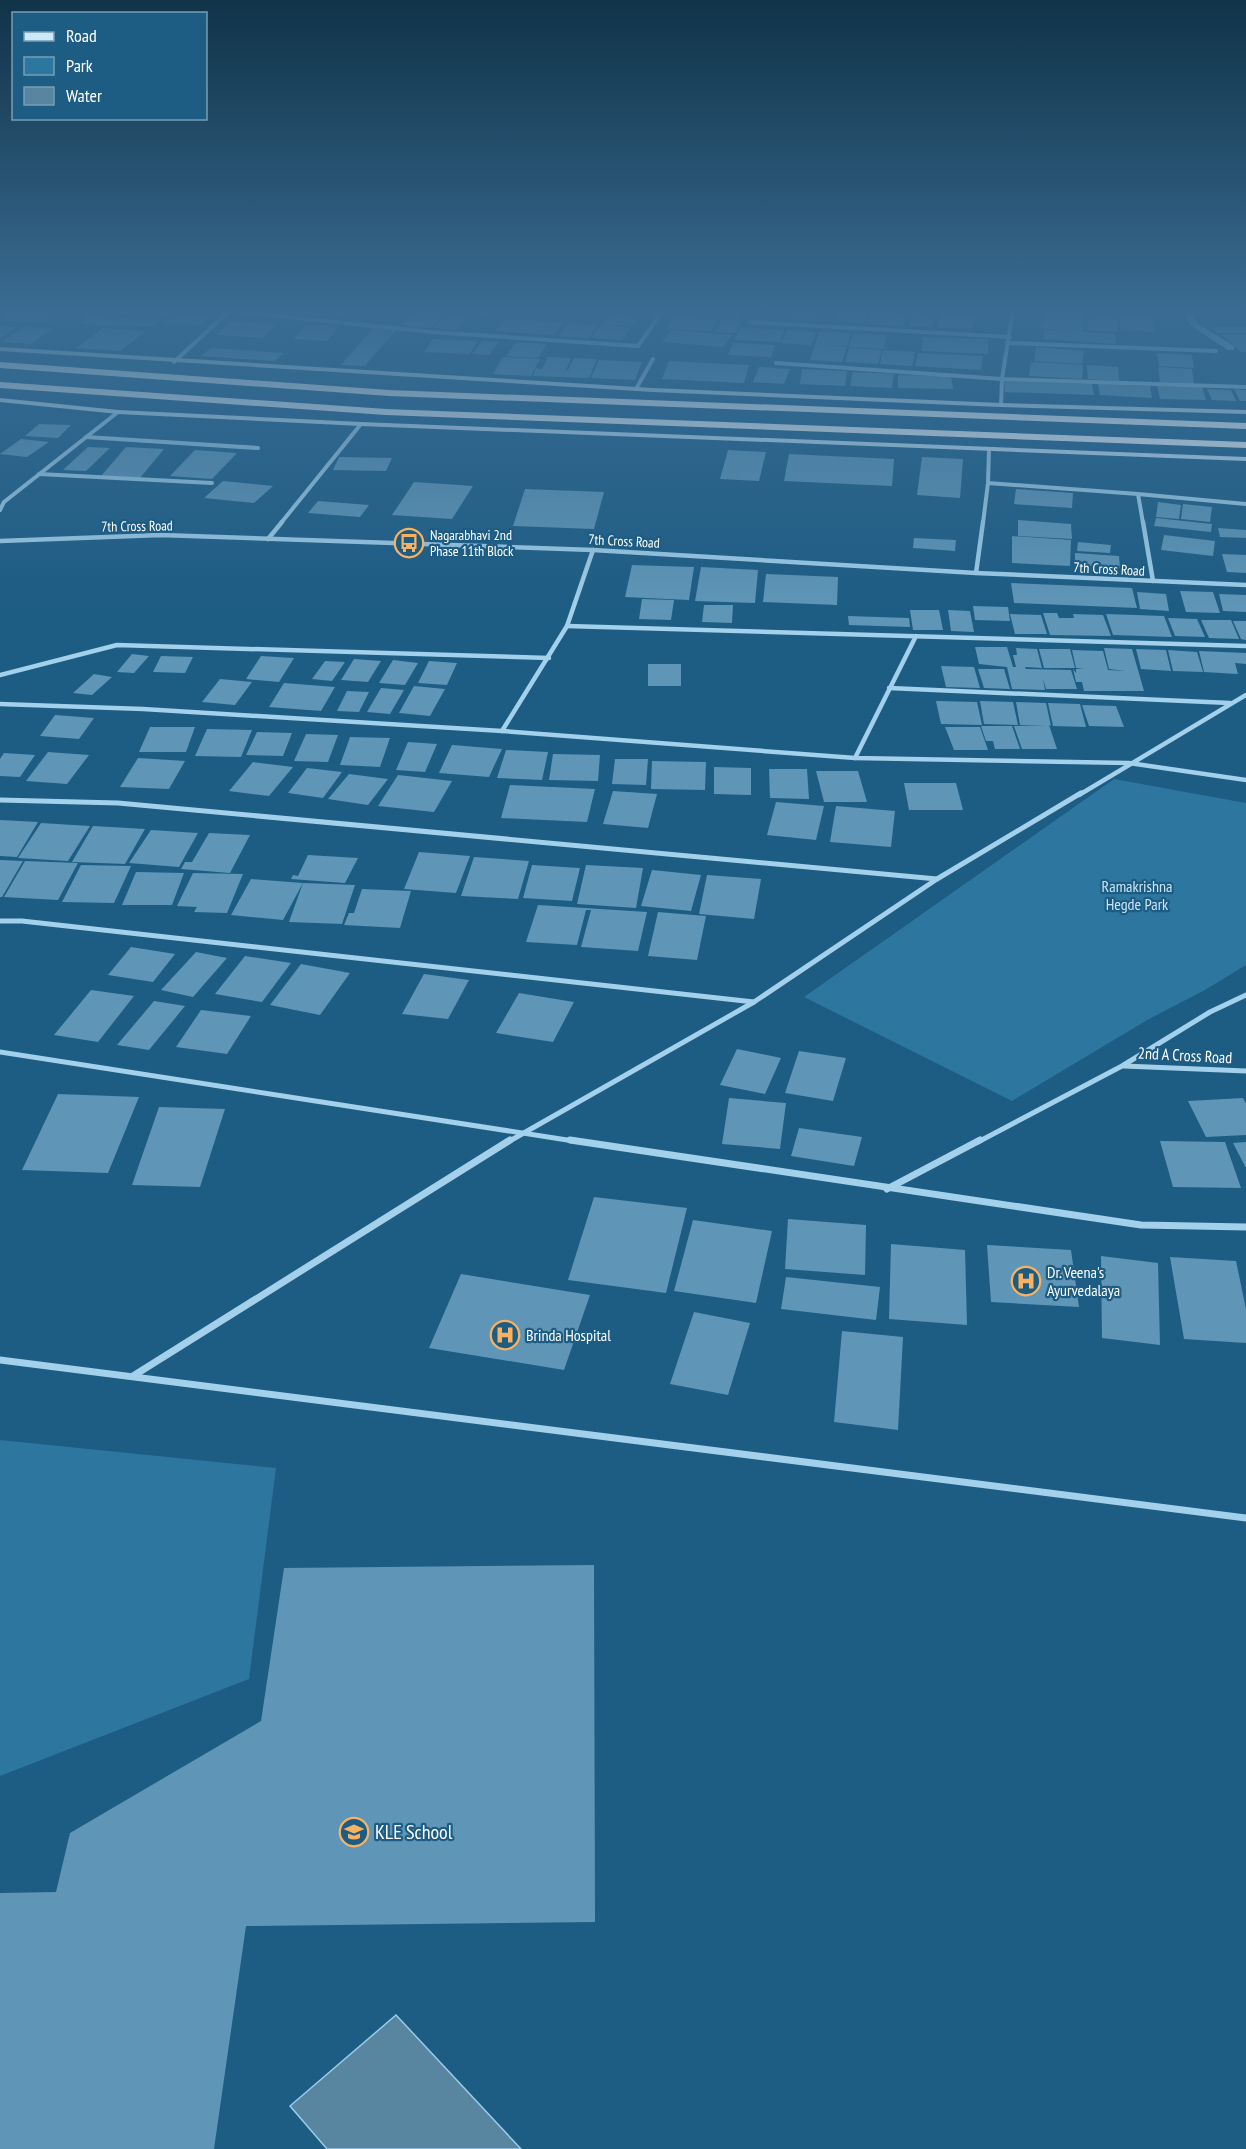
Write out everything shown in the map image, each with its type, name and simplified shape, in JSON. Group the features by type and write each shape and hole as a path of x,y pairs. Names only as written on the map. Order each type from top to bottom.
{"highway":[{"path":"345,409 1246,445"},
{"path":"818,409 1246,426"}],"street":[{"path":"93,409 361,424 1246,459"},
{"path":"1151,409 1246,412"},
{"path":"0,510 4,502 118,412"},
{"path":"268,539 361,424"},
{"path":"86,437 258,448"},
{"path":"976,573 988,483 989,449"},
{"path":"39,474 212,483"},
{"path":"988,483 1246,504"},
{"path":"1138,494 1153,581"},
{"name":"7th Cross Road","path":"0,541 161,535 593,550 976,573 1246,585"},
{"path":"502,731 567,626 593,550"},
{"path":"567,626 1246,646"},
{"path":"855,758 916,636"},
{"path":"0,675 117,645 549,658"},
{"path":"889,688 1232,703"},
{"path":"133,1376 525,1131 754,1002 937,879 1246,695"},
{"path":"0,704 502,731 855,758 1129,764 1246,780"},
{"path":"0,800 118,802 937,879"},
{"path":"0,921 34,922 754,1002"},
{"path":"886,1189 1122,1066 1210,1012 1246,995"},
{"path":"0,1052 525,1131 886,1189 1141,1225 1246,1227"},
{"name":"2nd A Cross Road","path":"1122,1066 1246,1071"},
{"path":"0,1360 1246,1518"}],"green space":[{"name":"Ramakrishna Hegde Park","path":"1114,779 1246,803 1246,965 1205,990 1149,1019 1012,1101 804,997"},
{"path":"0,1440 276,1468 249,1679 0,1776"}],"water":[{"path":"396,2015 521,2149 327,2149 290,2106"}],"building":[{"path":"39,424 71,425 58,438 25,436"},
{"path":"21,439 49,442 27,457 0,454"},
{"path":"88,447 110,448 86,471 63,470"},
{"path":"126,447 164,449 140,478 101,476"},
{"path":"195,450 237,453 212,479 170,476"},
{"path":"728,450 766,452 759,481 720,479"},
{"path":"789,454 894,459 892,486 784,481"},
{"path":"339,457 392,458 386,471 333,470"},
{"path":"922,457 963,459 960,498 917,495"},
{"path":"223,481 273,486 254,503 204,498"},
{"path":"414,482 473,486 452,519 392,515"},
{"path":"525,489 604,492 594,529 513,526"},
{"path":"1016,489 1073,493 1072,508 1014,504"},
{"path":"318,501 369,505 360,517 308,513"},
{"path":"1158,502 1181,505 1179,519 1156,517"},
{"path":"1183,504 1212,507 1210,522 1181,519"},
{"path":"1156,518 1212,524 1211,532 1154,526"},
{"path":"1018,520 1071,524 1072,539 1018,536"},
{"path":"1218,528 1246,530 1246,538 1220,537"},
{"path":"1164,535 1215,541 1213,556 1161,550"},
{"path":"1012,536 1071,540 1070,566 1012,563"},
{"path":"914,538 956,540 955,551 913,548"},
{"path":"1078,542 1111,545 1110,553 1077,551"},
{"path":"1075,553 1119,556 1120,568 1075,565"},
{"path":"1222,554 1246,555 1246,573 1227,572"},
{"path":"632,565 694,567 689,600 625,597"},
{"path":"701,567 758,570 755,603 695,601"},
{"path":"766,574 838,577 837,605 763,602"},
{"path":"1011,583 1132,588 1137,608 1014,603"},
{"path":"1180,591 1213,592 1220,613 1186,612"},
{"path":"1137,592 1166,594 1169,611 1140,609"},
{"path":"1219,594 1246,595 1246,612 1223,611"},
{"path":"642,599 674,600 671,620 639,619"},
{"path":"704,605 733,605 732,623 702,622"},
{"path":"973,606 1008,607 1010,621 975,620"},
{"path":"910,610 939,610 943,630 913,630"},
{"path":"948,610 970,611 974,632 951,631"},
{"path":"1043,613 1057,613 1059,618 1074,618 1073,614 1103,615 1111,636 1050,635"},
{"path":"1010,614 1041,615 1047,634 1015,634"},
{"path":"1106,614 1164,616 1172,637 1113,635"},
{"path":"848,616 909,618 910,627 849,625"},
{"path":"1168,618 1197,619 1205,637 1175,636"},
{"path":"1201,620 1231,620 1239,639 1209,638"},
{"path":"1233,621 1246,621 1246,640 1241,639"},
{"path":"975,647 1007,647 1013,667 1016,667 1013,655 1017,655 1016,648 1037,649 1042,668 1025,667 1026,669 1071,670 1077,689 1046,689 1043,679 1045,690 1012,689 1007,667 979,664"},
{"path":"1104,648 1132,649 1144,691 1084,691 1082,682 1076,682 1073,669 1076,673 1076,669 1084,669 1076,668 1072,650 1103,651 1108,670 1126,671 1109,669"},
{"path":"1039,649 1070,649 1075,668 1044,668"},
{"path":"1136,649 1166,650 1171,671 1141,669"},
{"path":"1168,650 1197,652 1203,672 1173,671"},
{"path":"1199,651 1246,653 1246,664 1235,663 1238,674 1204,672"},
{"path":"132,654 149,656 134,673 117,672"},
{"path":"161,656 193,657 185,673 153,672"},
{"path":"261,656 294,658 279,682 246,679"},
{"path":"354,659 381,661 368,682 341,680"},
{"path":"393,660 418,663 405,685 379,683"},
{"path":"325,661 345,662 332,681 312,679"},
{"path":"429,661 457,663 447,685 418,683"},
{"path":"648,664 681,664 681,686 648,686"},
{"path":"941,666 974,667 980,688 946,687"},
{"path":"978,669 1004,669 1010,689 984,688"},
{"path":"94,674 112,677 92,695 73,693"},
{"path":"220,679 252,682 235,705 202,702"},
{"path":"284,683 335,687 321,711 269,707"},
{"path":"414,686 445,689 430,716 399,713"},
{"path":"381,688 404,690 390,714 367,712"},
{"path":"347,691 369,692 359,712 337,711"},
{"path":"936,701 977,702 982,725 941,724"},
{"path":"980,701 1013,702 1018,725 984,724"},
{"path":"1016,702 1046,703 1051,726 1049,725 1057,749 1022,749 1014,726 1046,725 1020,725"},
{"path":"1048,703 1080,704 1086,727 1053,726"},
{"path":"1082,705 1116,706 1124,727 1089,726"},
{"path":"55,715 94,718 79,739 40,736"},
{"path":"981,726 1012,726 1020,749 995,749 993,741 986,741"},
{"path":"150,727 195,727 186,752 139,752"},
{"path":"945,727 980,727 988,750 954,750"},
{"path":"207,729 252,730 241,757 195,756"},
{"path":"257,732 292,733 283,756 246,755"},
{"path":"306,734 338,735 328,762 294,761"},
{"path":"350,737 390,738 380,767 340,765"},
{"path":"408,742 437,744 425,772 396,770"},
{"path":"452,745 502,749 489,777 439,773"},
{"path":"506,750 548,752 542,780 497,778"},
{"path":"48,752 89,755 67,784 26,781"},
{"path":"4,753 35,755 20,777 0,776 0,759"},
{"path":"553,754 600,755 598,781 549,780"},
{"path":"138,758 185,761 169,789 120,787"},
{"path":"615,759 648,759 646,785 612,784"},
{"path":"652,761 706,762 705,790 651,789"},
{"path":"253,762 293,767 269,796 229,791"},
{"path":"714,767 751,768 751,795 714,794"},
{"path":"307,768 342,772 323,798 288,793"},
{"path":"769,769 807,769 809,799 770,798"},
{"path":"816,771 858,771 867,802 824,802"},
{"path":"349,774 388,779 368,805 328,799"},
{"path":"398,775 452,781 434,812 378,806"},
{"path":"904,783 956,783 963,810 909,810"},
{"path":"510,785 595,789 587,822 501,818"},
{"path":"613,791 657,794 648,828 603,824"},
{"path":"776,802 824,806 816,840 767,835"},
{"path":"836,806 895,811 891,847 830,842"},
{"path":"0,820 38,822 17,857 0,856"},
{"path":"41,823 90,826 68,861 18,858"},
{"path":"93,826 145,829 125,864 72,862"},
{"path":"151,830 198,833 179,867 129,863"},
{"path":"209,833 250,835 230,873 181,869 185,862 192,862"},
{"path":"419,852 470,856 456,893 404,889"},
{"path":"308,855 358,858 345,883 291,879 293,875 298,876"},
{"path":"474,857 529,861 518,899 461,896"},
{"path":"0,860 23,861 2,897 0,897"},
{"path":"25,861 78,863 58,900 4,897"},
{"path":"81,865 131,866 114,903 62,902"},
{"path":"532,865 580,868 572,901 523,898"},
{"path":"586,865 643,868 636,908 577,904"},
{"path":"652,870 701,875 691,911 641,906"},
{"path":"136,872 184,873 172,905 122,905"},
{"path":"193,873 243,874 227,913 194,912 197,907 177,906"},
{"path":"707,875 761,879 754,919 699,914"},
{"path":"251,879 303,883 283,920 231,915"},
{"path":"303,883 355,885 342,924 289,922"},
{"path":"362,889 411,891 400,928 344,925 349,913 354,913"},
{"path":"538,905 647,912 638,951 581,947 591,910 586,910 577,945 526,942"},
{"path":"658,912 706,916 697,960 648,956"},
{"path":"131,947 175,954 153,982 108,975"},
{"path":"196,952 227,958 193,997 161,990"},
{"path":"245,956 291,963 262,1002 215,994"},
{"path":"301,964 350,973 320,1015 270,1005"},
{"path":"424,974 469,980 448,1019 402,1014"},
{"path":"91,990 134,996 98,1042 54,1035"},
{"path":"519,993 574,1002 553,1042 496,1033"},
{"path":"154,1001 185,1006 149,1050 117,1045"},
{"path":"201,1010 251,1016 227,1054 176,1047"},
{"path":"737,1049 781,1058 765,1094 720,1085"},
{"path":"799,1051 846,1058 833,1101 785,1093"},
{"path":"58,1094 139,1097 108,1173 22,1170"},
{"path":"729,1098 786,1103 780,1149 722,1144"},
{"path":"1243,1098 1246,1104 1246,1135 1206,1137 1188,1101"},
{"path":"159,1107 225,1109 200,1187 132,1185"},
{"path":"799,1128 862,1137 854,1166 791,1156"},
{"path":"1160,1141 1225,1142 1241,1188 1173,1187"},
{"path":"1246,1142 1246,1168 1233,1143"},
{"path":"594,1197 687,1208 666,1293 568,1280"},
{"path":"788,1219 866,1225 865,1275 785,1269"},
{"path":"693,1220 772,1231 756,1303 674,1291"},
{"path":"891,1244 965,1250 967,1325 889,1319"},
{"path":"987,1245 1071,1250 1079,1307 991,1302"},
{"path":"1101,1256 1158,1263 1160,1345 1102,1338"},
{"path":"1170,1257 1236,1261 1246,1309 1246,1343 1184,1339"},
{"path":"461,1274 590,1295 564,1370 429,1348"},
{"path":"786,1277 880,1287 876,1320 781,1309"},
{"path":"694,1312 750,1323 728,1395 670,1384"},
{"path":"842,1331 903,1337 898,1430 834,1422"},
{"path":"594,1565 595,1922 246,1926 214,2149 0,2149 0,1893 56,1892 70,1833 261,1721 284,1568"}],"place":[{"name":"Nagarabhavi 2nd Phase 11th Block","path":"409,543"},
{"name":"Dr. Veena's Ayurvedalaya","path":"1026,1281"},
{"name":"Brinda Hospital","path":"505,1335"},
{"name":"KLE School","path":"354,1832"}]}
